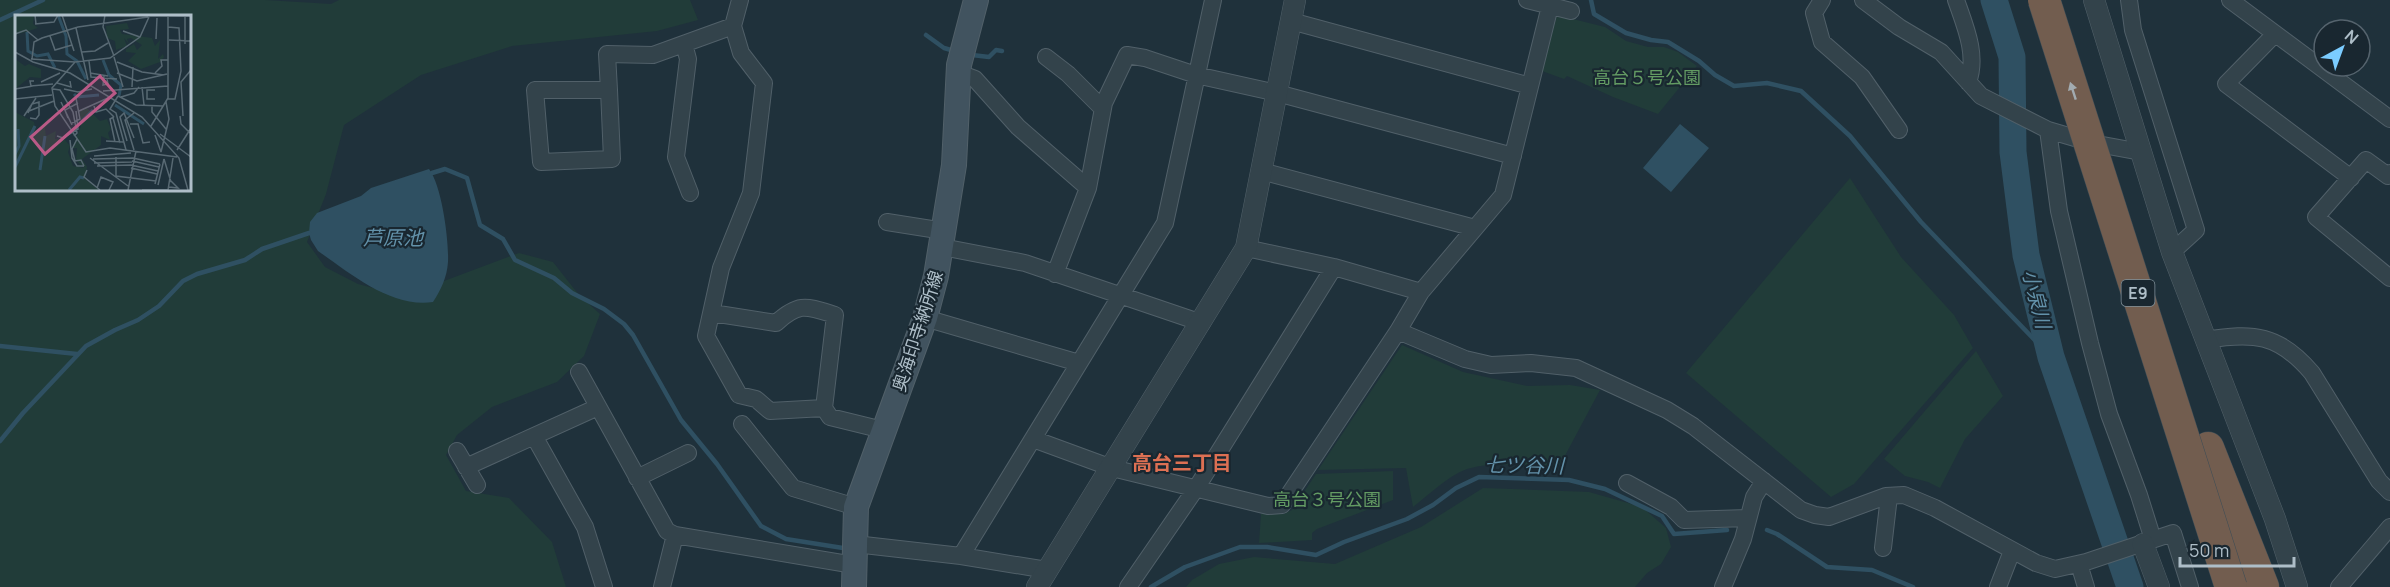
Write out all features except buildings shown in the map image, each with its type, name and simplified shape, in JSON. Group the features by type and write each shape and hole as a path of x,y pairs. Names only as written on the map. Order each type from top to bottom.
{"highway":[{"name":"E9","path":"2044,0 2231,587"},
{"name":"E9","path":"2067,0 2252,587"},
{"path":"2208,448 2263,587"}],"main road":[{"name":"奥海印寺納所線","path":"854,565 856,507 925,318 943,239 954,165 959,73 976,0"}],"street":[{"path":"740,0 733,26 741,53 764,83 752,193 721,268 706,336 739,395 756,399 770,411 824,408"},
{"path":"961,556 1165,223 1213,0"},
{"path":"579,372 667,531 675,535 854,565 961,556 1042,579 1246,249 1295,0"},
{"path":"1527,0 1571,10"},
{"path":"1822,0 1814,13 1822,42 1862,77 1899,130"},
{"path":"1863,0 1899,27 1941,52 1981,96 2043,127 2092,143 2141,152"},
{"path":"1956,0 1969,40 1973,69 1968,82"},
{"path":"2094,0 2172,252 2275,519 2297,587"},
{"path":"2129,0 2133,30 2196,230 2172,252"},
{"path":"2230,0 2390,119"},
{"path":"1033,439 1112,468 1269,506 1282,506 1398,331 1421,292 1503,195 1551,6"},
{"path":"1291,21 1530,86"},
{"path":"609,90 535,90 541,162 612,159 609,90 607,54 653,55 733,26"},
{"path":"2276,34 2226,84 2351,178"},
{"path":"684,44 688,59 676,157 690,193"},
{"path":"1055,274 1088,188 1103,109 1127,54 1196,75 1276,93 1513,156"},
{"path":"1046,57 1068,74 1103,109"},
{"path":"959,73 975,79 1018,127 1088,188"},
{"path":"2043,127 2059,211 2090,344 2109,414 2139,495 2143,540 2159,587"},
{"path":"2390,173 2388,176 2366,160 2316,217 2390,278"},
{"path":"1262,171 1475,228"},
{"path":"887,222 1025,263 1202,323"},
{"path":"1246,249 1334,267 1421,292"},
{"path":"1128,587 1197,487 1334,267"},
{"path":"712,313 776,322 790,310 809,306 835,315 824,408 830,417 884,430"},
{"path":"925,318 1079,363"},
{"path":"1398,331 1465,359 1491,364 1531,363 1576,368 1667,410 1694,426 1801,510 1830,517 1889,496 1904,495 1935,508 2036,563 2055,569 2083,563 2143,540 2173,533 2190,587"},
{"path":"2206,340 2235,335 2255,336 2282,346 2298,358 2312,372 2379,480 2390,492"},
{"path":"466,467 598,406"},
{"path":"742,424 793,488 856,507"},
{"path":"534,436 585,527 604,587"},
{"path":"457,452 477,484"},
{"path":"637,478 688,453"},
{"path":"1723,587 1746,527 1754,497 1764,481"},
{"path":"1627,483 1671,507 1684,520 1746,527"},
{"path":"1883,548 1889,496"},
{"path":"2339,587 2390,527"},
{"path":"662,587 675,535"},
{"path":"1998,587 2012,551"},
{"path":"2083,563 2086,587"}],"green space":[{"path":"0,0 265,0 331,4 339,0 690,0 698,20 657,31 512,46 421,75 344,125 326,194 307,242 325,267 358,284 404,296 519,253 553,262 579,295 600,314 584,356 557,382 492,407 457,435 446,455 466,491 509,498 552,542 566,587 0,587"},
{"name":"高台５号公園","path":"1557,15 1605,27 1626,41 1648,47 1664,47 1678,52 1697,66 1658,114 1567,76 1564,79 1542,71"},
{"path":"1850,178 1901,257 1954,315 1973,348 1854,484 1831,497 1686,373"},
{"path":"1402,345 1463,372 1527,386 1570,385 1600,390 1560,465 1494,465 1469,469 1446,481 1413,507 1406,468 1318,470"},
{"path":"1976,351 2003,396 1965,439 1940,488 1905,476 1884,459"},
{"name":"高台３号公園","path":"1393,471 1393,500 1317,529 1312,533 1312,540 1259,543 1261,514 1284,514 1292,510 1316,474"},
{"path":"1483,488 1589,492 1642,507 1666,528 1671,547 1661,564 1647,573 1635,587 1186,587 1192,580 1219,564 1254,557 1335,564 1421,527"}],"water":[{"path":"1680,124 1709,148 1671,192 1643,168"},
{"name":"芦原池","path":"429,169 441,200 448,253 445,278 433,302 402,300 387,295 358,279 318,251 309,233 310,222 317,213 361,196 371,188"}],"waterway":[{"path":"0,20 43,0"},
{"path":"1591,0 1594,14 1626,33 1668,42 1734,86 1767,83 1801,91 1850,136 1921,222 2051,357"},
{"name":"小泉川","path":"1994,0 2012,57 2013,152 2026,255 2051,357 2130,587"},
{"path":"926,35 944,48 951,50"},
{"path":"972,55 989,57 996,50 1002,51"},
{"path":"432,173 445,169 467,178 480,225 503,239 515,260 554,278 572,293 604,309 624,324 633,335 681,420 717,464 761,526 786,539 843,548"},
{"path":"0,441 86,346 138,320 159,306 183,281 197,274 245,260 262,249 309,233"},
{"path":"0,346 77,354"},
{"name":"七ツ谷川","path":"1151,587 1185,567 1240,547 1267,547 1316,555 1407,519 1433,505 1456,488 1479,477 1569,480 1605,489 1662,516 1674,534 1727,530"},
{"name":"七ツ谷川","path":"1767,530 1777,534 1827,567 1872,570 1913,587"}],"district":[{"name":"高台三丁目","path":"1182,462"}]}
